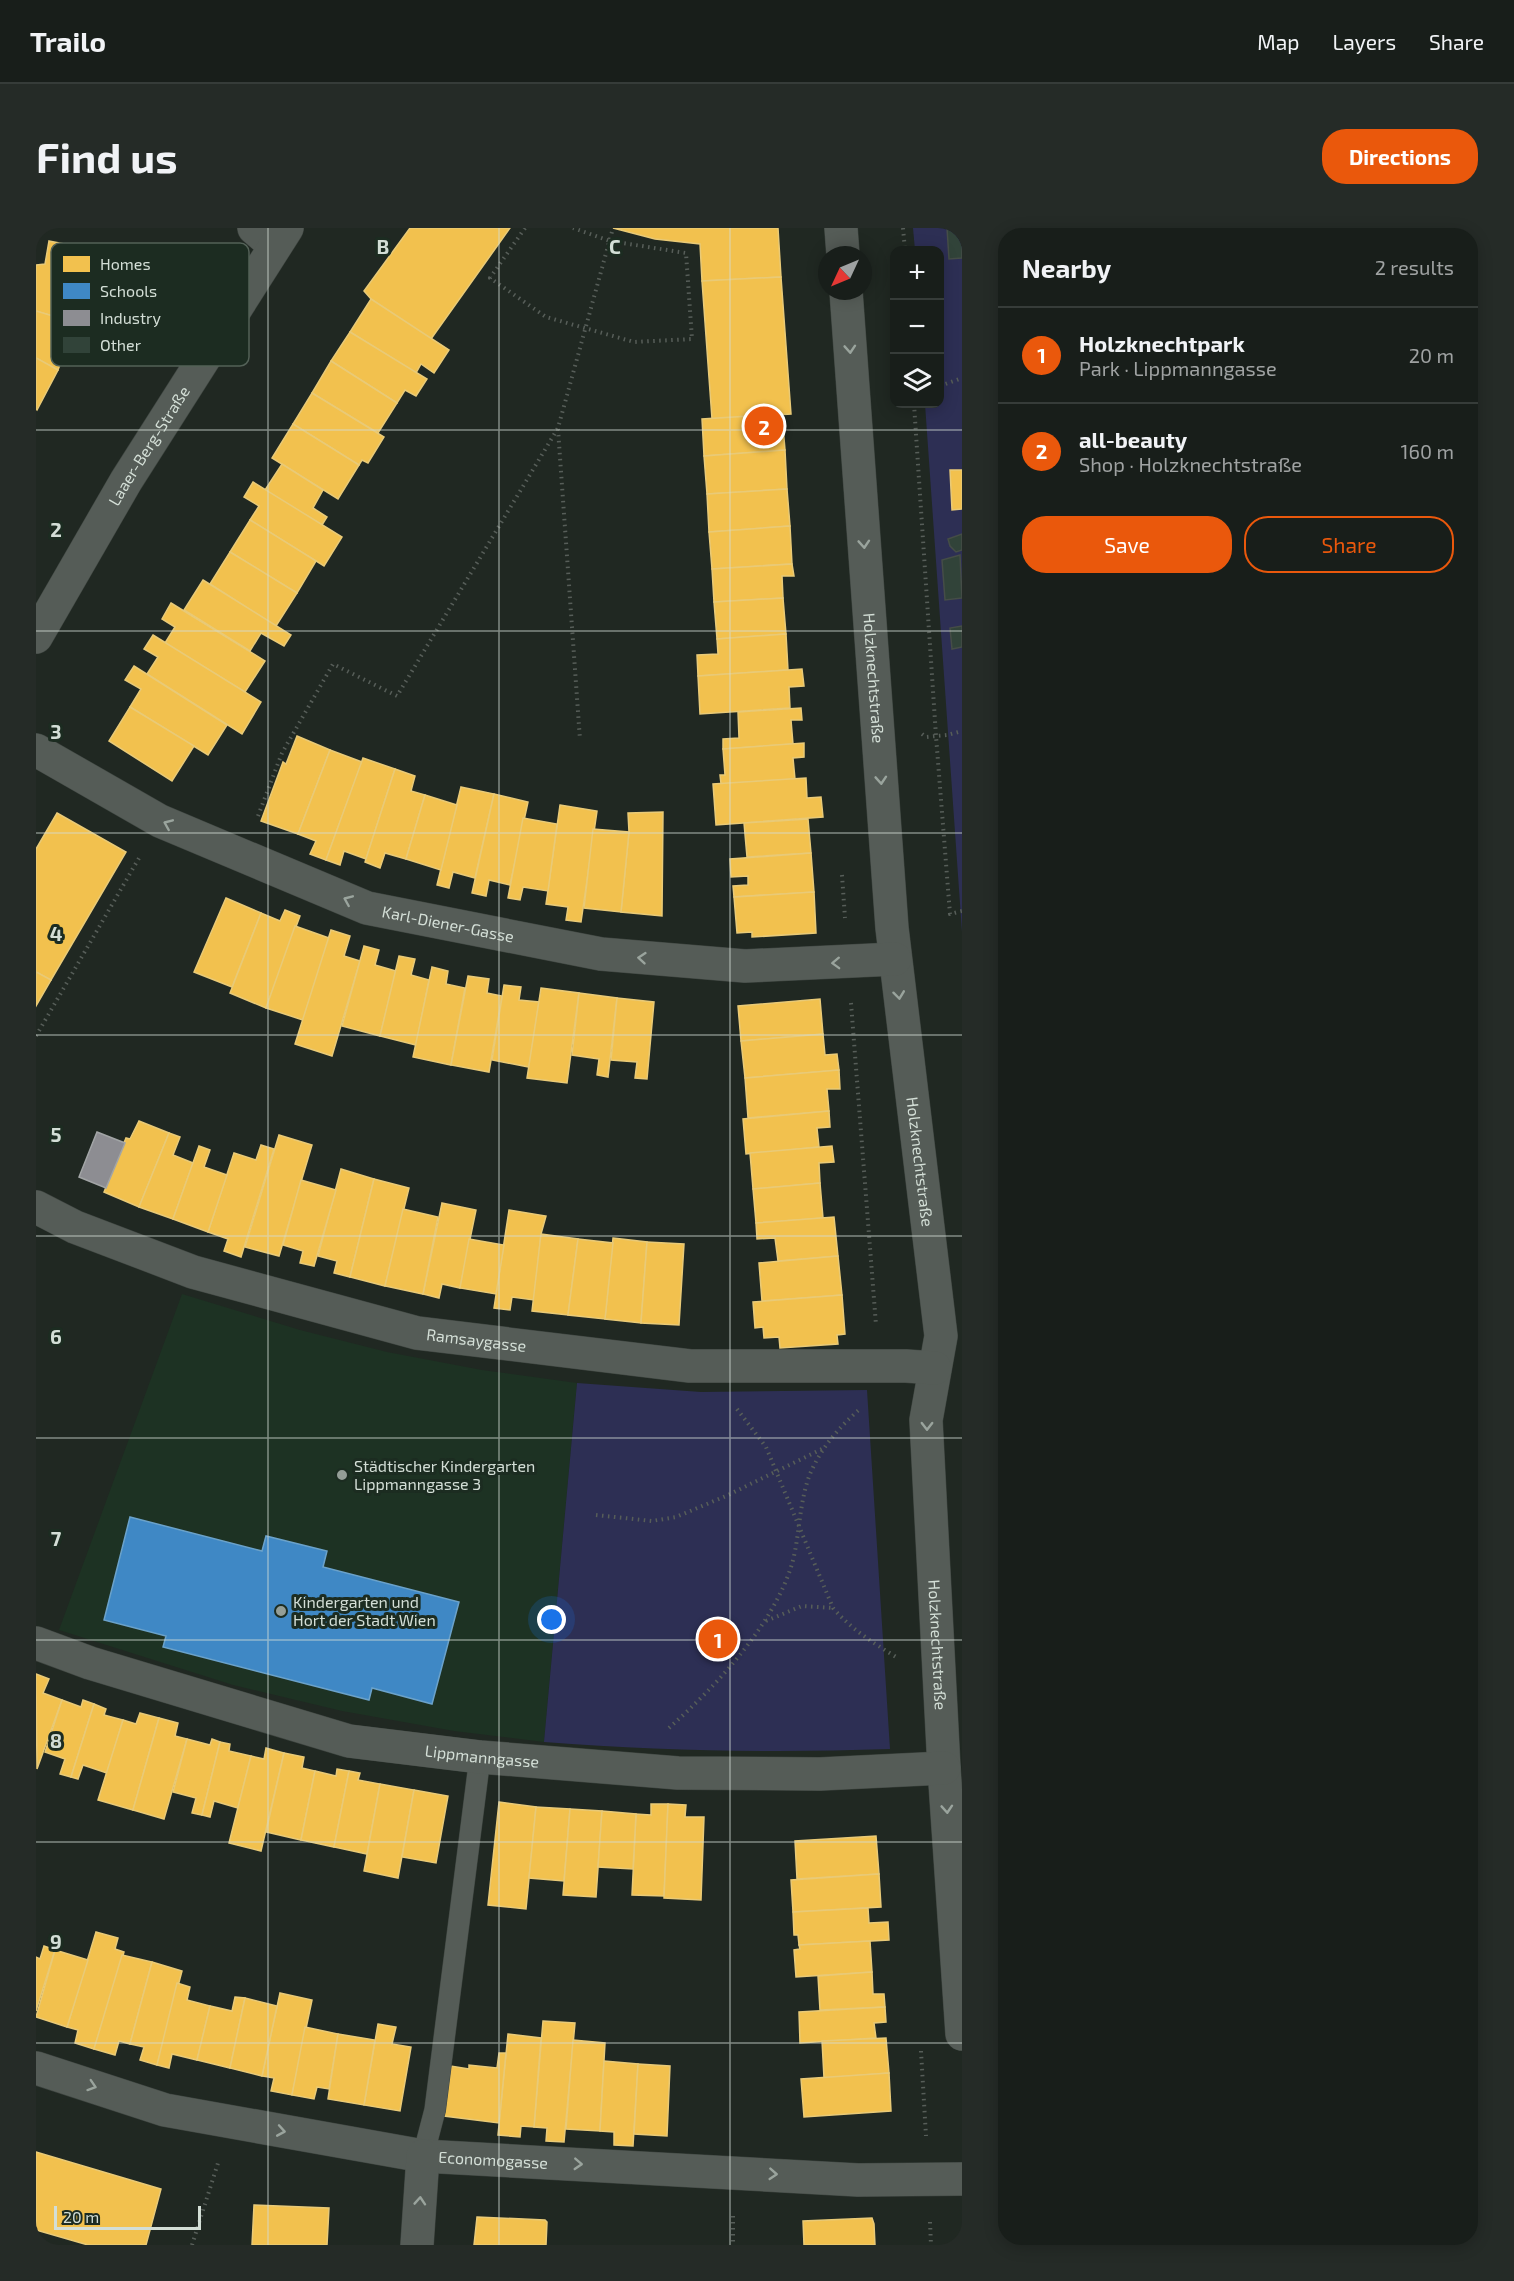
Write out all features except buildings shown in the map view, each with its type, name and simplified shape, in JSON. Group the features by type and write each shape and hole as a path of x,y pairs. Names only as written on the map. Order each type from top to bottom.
{"street":[{"path":"841,228 842,246"},
{"name":"Laaer-Berg-Straße","path":"249,273 272,234"},
{"name":"Holzknechtstraße","path":"847,300 895,959 941,1336 926,1420 944,1768 962,2034"},
{"name":"Laaer-Berg-Straße","path":"36,637 194,366"},
{"name":"Karl-Diener-Gasse","path":"36,750 160,821 367,908 602,954 745,966 848,963 895,959"},
{"name":"Ramsaygasse","path":"36,1207 75,1227 193,1272 417,1332 690,1366 935,1368"},
{"name":"Lippmanngasse","path":"36,1643 90,1663 349,1741 480,1757 678,1773 820,1774 944,1768"},
{"name":"Economogasse","path":"36,2068 165,2110 423,2156 858,2180 962,2179"},
{"path":"417,2245 423,2156"}],"lane":[{"path":"423,2156 435,2110 480,1757"}],"path":[{"path":"525,228 490,278 546,317 634,342 692,339 686,253 610,241 573,228"},
{"path":"243,856 282,753 333,664 397,696 558,428 613,228"},
{"path":"903,228 905,246"},
{"path":"944,384 962,378"},
{"path":"914,408 950,914 962,911"},
{"path":"558,428 579,740"},
{"path":"36,1036 160,821"},
{"path":"623,1768 710,1687 743,1651 766,1621 792,1565 810,1476 823,1448 845,1422 880,1391 842,868"},
{"path":"704,1366 766,1447 833,1608 864,1637 896,1657"},
{"path":"596,1515 652,1521 676,1517 823,1448"},
{"path":"766,1621 802,1606 833,1608"},
{"path":"896,1646 897,1668"},
{"path":"921,2051 931,2245"},
{"path":"192,2245 232,2122"}],"shaded area":[{"path":"913,228 962,228 962,932 925,408 944,408 944,246 915,246"},
{"name":"Städtischer Kindergarten Lippmanngasse 3","path":"182,1294 300,1330 387,1352 482,1370 577,1383 544,1742 454,1731 342,1711 233,1685 59,1630"},
{"path":"577,1383 701,1392 867,1390 890,1749 717,1750 544,1742"}],"place":[{"name":"all-beauty","path":"764,426"},
{"name":"Städtischer Kindergarten Lippmanngasse 3","path":"342,1475"},
{"name":"Kindergarten und Hort der Stadt Wien","path":"281,1611"},
{"name":"Holzknechtpark","path":"718,1639"}]}
